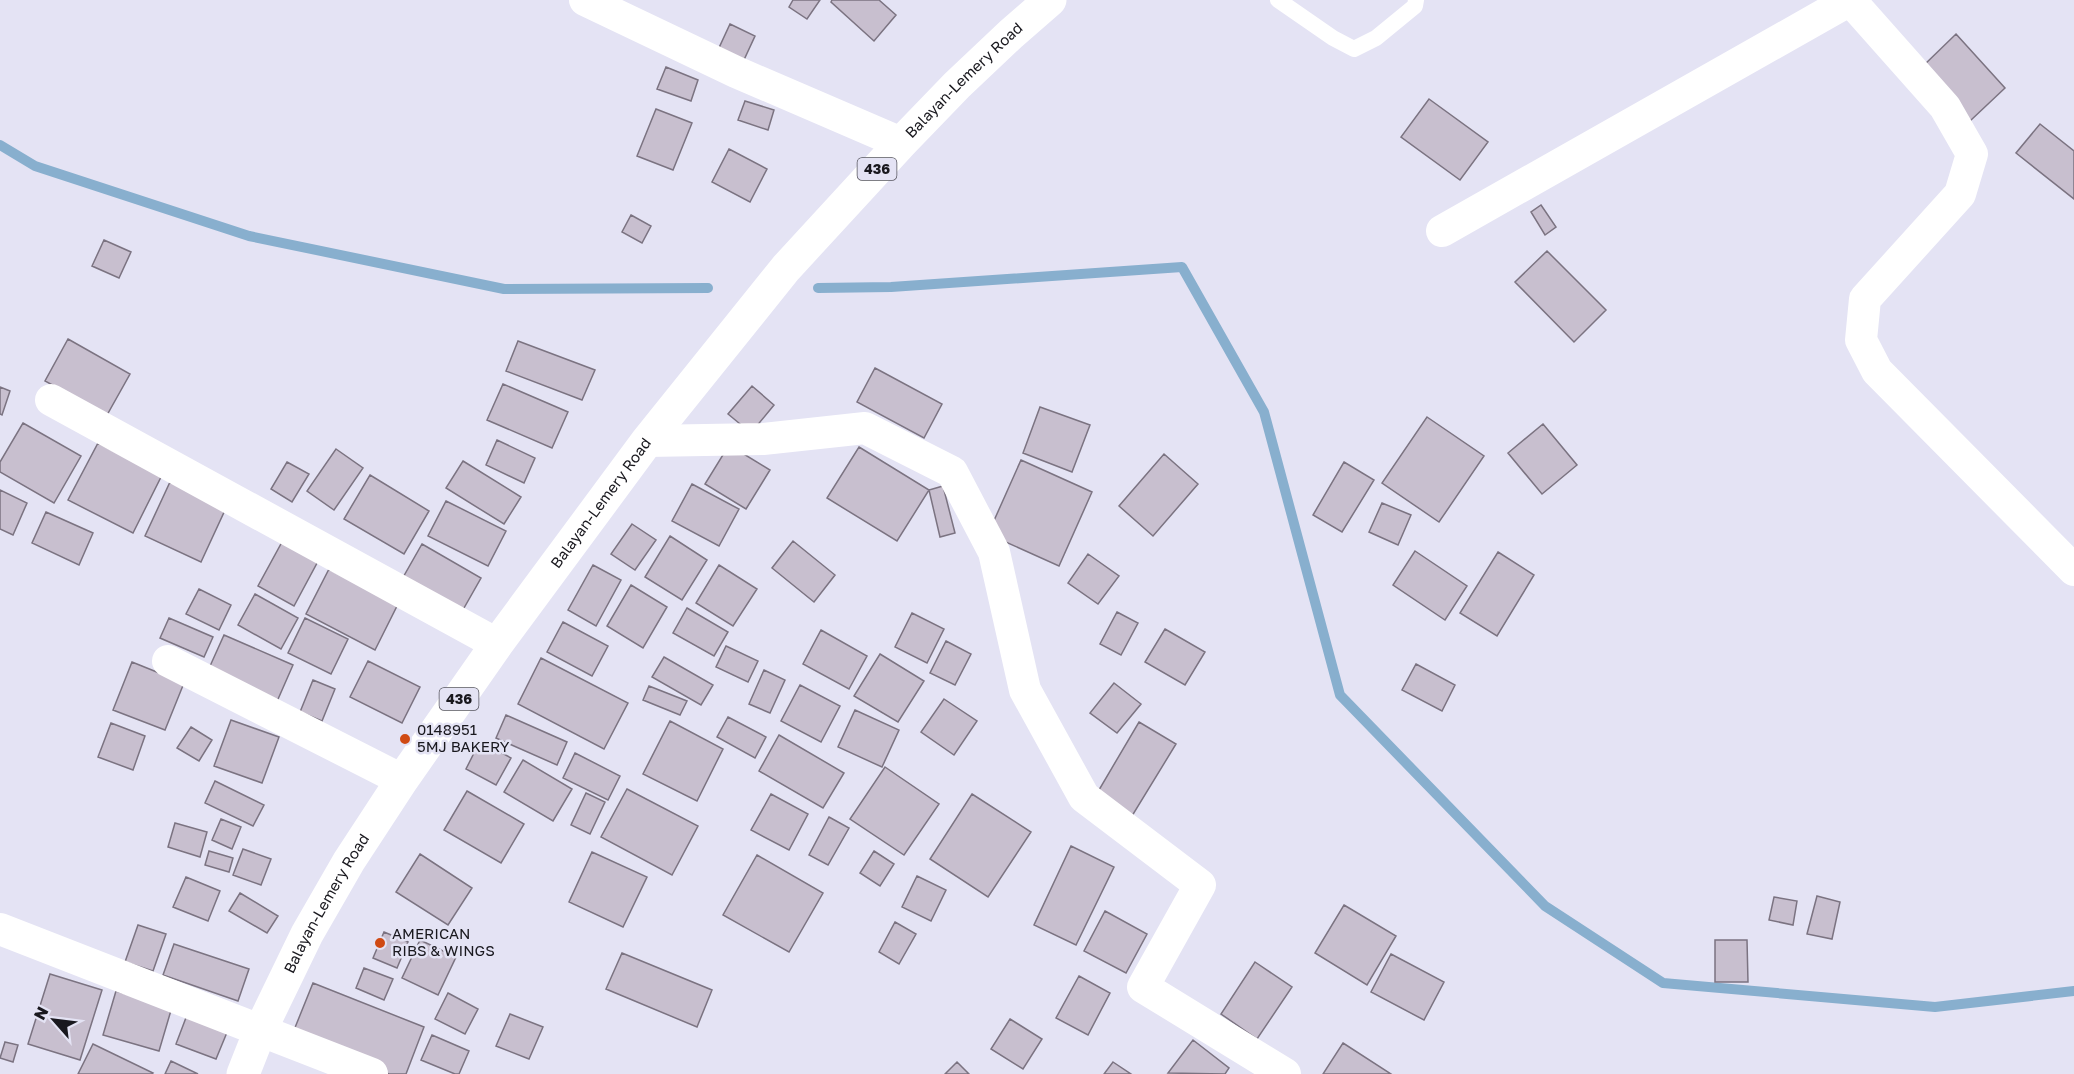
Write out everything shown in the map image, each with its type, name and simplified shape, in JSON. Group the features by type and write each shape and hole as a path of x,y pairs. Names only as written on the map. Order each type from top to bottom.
{"main road":[{"name":"Balayan-Lemery Road","path":"243,1074 260,1031 307,934 349,861 402,780 497,644 647,441 786,268 901,143 1036,5"}],"street":[{"path":"585,0 736,72 901,143"},
{"path":"1442,231 1850,0 1945,107 1972,154 1960,194 1865,299 1862,340 1877,371 2074,570"},
{"path":"51,400 497,644"},
{"path":"647,441 763,439 865,428 952,472 994,552 1025,690 1084,796 1200,885 1143,987 1285,1074"},
{"path":"168,661 402,780"},
{"path":"0,929 372,1074"}],"lane":[{"path":"1278,0 1333,38 1354,49 1376,39 1415,6 1416,0"}],"building":[{"path":"793,0 820,0 807,19 789,7"},
{"path":"832,0 879,0 896,15 874,41 831,2"},
{"path":"730,24 755,36 743,62 718,50"},
{"path":"1956,34 2005,88 1970,121 1921,68"},
{"path":"666,67 698,80 691,101 657,89"},
{"path":"1429,99 1488,142 1460,180 1401,137"},
{"path":"745,101 774,110 768,130 738,120"},
{"path":"656,109 692,123 673,170 637,156"},
{"path":"2040,124 2074,151 2074,199 2016,153"},
{"path":"729,149 767,169 750,202 712,182"},
{"path":"1541,205 1556,227 1545,235 1531,212"},
{"path":"631,215 651,226 642,243 622,232"},
{"path":"104,240 131,252 119,278 92,266"},
{"path":"1547,251 1606,310 1574,342 1515,282"},
{"path":"68,339 130,374 107,415 45,381"},
{"path":"518,341 595,370 582,400 506,371"},
{"path":"875,368 942,404 924,438 857,402"},
{"path":"503,384 568,412 552,448 487,420"},
{"path":"752,386 774,405 751,433 728,414"},
{"path":"0,387 10,391 2,415 0,414"},
{"path":"1040,407 1090,425 1072,472 1023,453"},
{"path":"1427,417 1484,456 1439,522 1382,483"},
{"path":"23,423 81,456 54,503 0,472 0,462"},
{"path":"1543,424 1577,465 1542,494 1508,453"},
{"path":"497,440 535,458 524,483 486,465"},
{"path":"98,443 162,475 133,533 68,500"},
{"path":"729,445 770,470 746,509 705,484"},
{"path":"859,447 929,490 897,541 827,498"},
{"path":"336,449 363,468 334,510 307,491"},
{"path":"1164,454 1198,484 1153,536 1119,506"},
{"path":"1021,460 1092,492 1059,566 988,534"},
{"path":"463,461 521,497 504,524 446,488"},
{"path":"287,462 309,474 292,502 271,489"},
{"path":"1344,462 1374,480 1342,532 1313,515"},
{"path":"370,475 429,511 404,554 344,519"},
{"path":"170,482 226,508 201,562 145,536"},
{"path":"692,484 739,509 719,546 672,521"},
{"path":"943,486 955,533 940,537 929,490"},
{"path":"0,490 27,503 13,535 0,529"},
{"path":"446,501 506,531 488,566 428,536"},
{"path":"1382,503 1411,515 1398,545 1369,532"},
{"path":"46,512 93,533 79,565 32,543"},
{"path":"632,524 656,540 635,570 611,554"},
{"path":"288,531 324,550 294,606 258,586"},
{"path":"670,536 707,560 682,600 645,577"},
{"path":"793,541 835,575 814,602 772,568"},
{"path":"422,544 481,578 460,615 401,581"},
{"path":"1415,551 1467,586 1445,620 1393,585"},
{"path":"1498,552 1534,575 1497,636 1460,613"},
{"path":"1088,554 1119,576 1098,604 1068,583"},
{"path":"593,565 621,580 596,626 568,610"},
{"path":"719,565 757,589 733,626 696,603"},
{"path":"329,569 398,604 375,650 306,614"},
{"path":"631,585 667,607 643,648 607,626"},
{"path":"199,589 231,605 219,630 186,614"},
{"path":"255,594 298,618 281,649 238,625"},
{"path":"687,608 728,632 714,656 673,633"},
{"path":"1117,612 1138,623 1121,655 1100,644"},
{"path":"912,613 944,629 927,663 895,647"},
{"path":"169,618 213,637 204,657 160,638"},
{"path":"305,618 348,639 331,674 288,653"},
{"path":"563,622 608,646 592,676 547,652"},
{"path":"1165,629 1205,652 1185,685 1145,662"},
{"path":"821,630 867,656 849,689 803,664"},
{"path":"224,635 293,665 275,706 206,675"},
{"path":"946,641 971,654 955,685 930,673"},
{"path":"726,646 758,661 748,682 716,667"},
{"path":"880,654 924,681 898,722 854,696"},
{"path":"664,657 713,685 701,705 652,677"},
{"path":"541,658 628,703 604,749 518,704"},
{"path":"368,661 420,687 402,723 350,697"},
{"path":"132,662 184,683 165,730 113,710"},
{"path":"1416,664 1455,685 1442,711 1402,690"},
{"path":"764,670 785,680 770,713 749,704"},
{"path":"313,680 335,689 322,721 300,712"},
{"path":"1114,683 1141,704 1117,733 1090,713"},
{"path":"800,685 840,706 821,742 781,721"},
{"path":"649,686 687,701 680,715 643,700"},
{"path":"944,699 977,721 954,755 921,732"},
{"path":"855,710 899,730 882,767 838,747"},
{"path":"506,715 567,742 557,765 496,738"},
{"path":"728,717 766,737 755,758 717,737"},
{"path":"231,720 279,737 262,783 214,766"},
{"path":"670,721 723,749 697,801 643,774"},
{"path":"1139,722 1176,744 1132,816 1096,795"},
{"path":"111,723 145,736 133,770 98,757"},
{"path":"191,727 212,740 199,761 177,748"},
{"path":"779,735 844,773 823,808 759,771"},
{"path":"480,741 511,758 496,785 466,769"},
{"path":"575,753 620,776 608,800 563,778"},
{"path":"523,760 572,789 553,821 504,792"},
{"path":"885,767 939,804 904,855 850,819"},
{"path":"215,781 264,805 253,826 205,803"},
{"path":"627,789 698,826 672,875 601,837"},
{"path":"467,791 524,824 501,863 444,830"},
{"path":"586,793 605,802 590,834 571,825"},
{"path":"771,794 808,814 789,850 751,830"},
{"path":"972,794 1031,832 988,897 930,859"},
{"path":"829,817 849,828 828,865 809,855"},
{"path":"221,819 241,827 232,849 212,840"},
{"path":"175,823 207,832 200,857 168,847"},
{"path":"1071,846 1114,867 1076,945 1034,925"},
{"path":"243,849 271,859 261,885 233,875"},
{"path":"209,851 233,858 229,872 205,865"},
{"path":"874,851 894,864 880,886 860,873"},
{"path":"592,852 647,877 623,927 569,902"},
{"path":"420,854 472,888 448,925 396,892"},
{"path":"757,855 823,893 789,952 723,915"},
{"path":"917,876 946,890 931,921 902,907"},
{"path":"186,877 220,891 208,921 173,907"},
{"path":"240,893 278,916 267,933 229,911"},
{"path":"1817,896 1840,902 1832,939 1807,934"},
{"path":"1774,897 1797,901 1793,925 1769,920"},
{"path":"1344,905 1396,936 1367,985 1315,953"},
{"path":"1105,911 1147,934 1126,973 1084,951"},
{"path":"895,922 916,934 899,964 879,952"},
{"path":"138,925 166,934 153,971 125,962"},
{"path":"384,932 408,942 397,968 373,958"},
{"path":"420,940 456,957 438,995 402,978"},
{"path":"1715,940 1747,940 1748,982 1715,982"},
{"path":"174,944 249,969 238,1001 163,975"},
{"path":"622,953 712,990 697,1027 606,989"},
{"path":"1391,954 1444,982 1424,1020 1371,992"},
{"path":"1255,962 1292,987 1257,1039 1221,1014"},
{"path":"364,968 393,979 384,1000 356,988"},
{"path":"50,974 102,990 80,1060 28,1044"},
{"path":"1079,976 1110,993 1088,1035 1056,1018"},
{"path":"313,983 424,1027 406,1074 389,1074 292,1035"},
{"path":"116,991 172,1007 159,1051 103,1035"},
{"path":"448,993 478,1009 465,1034 435,1019"},
{"path":"510,1014 543,1027 529,1059 496,1046"},
{"path":"187,1015 228,1030 216,1059 176,1044"},
{"path":"1010,1019 1042,1039 1023,1069 991,1049"},
{"path":"432,1035 469,1051 459,1074 421,1060"},
{"path":"1193,1040 1229,1068 1225,1074 1168,1073"},
{"path":"5,1042 18,1045 13,1062 0,1058"},
{"path":"1343,1043 1391,1074 1323,1074"},
{"path":"93,1044 153,1073 78,1074"},
{"path":"171,1061 198,1074 165,1074"},
{"path":"957,1062 969,1074 945,1074"},
{"path":"1113,1062 1131,1074 1104,1074"}],"waterway":[{"path":"0,145 35,166 249,236 504,289 708,288"},
{"path":"818,288 891,287 1182,267 1264,412 1340,695 1545,906 1663,983 1935,1007 2074,991"}],"place":[{"name":"0148951 5MJ BAKERY","path":"405,739"},
{"name":"AMERICAN RIBS & WINGS","path":"380,943"}]}
